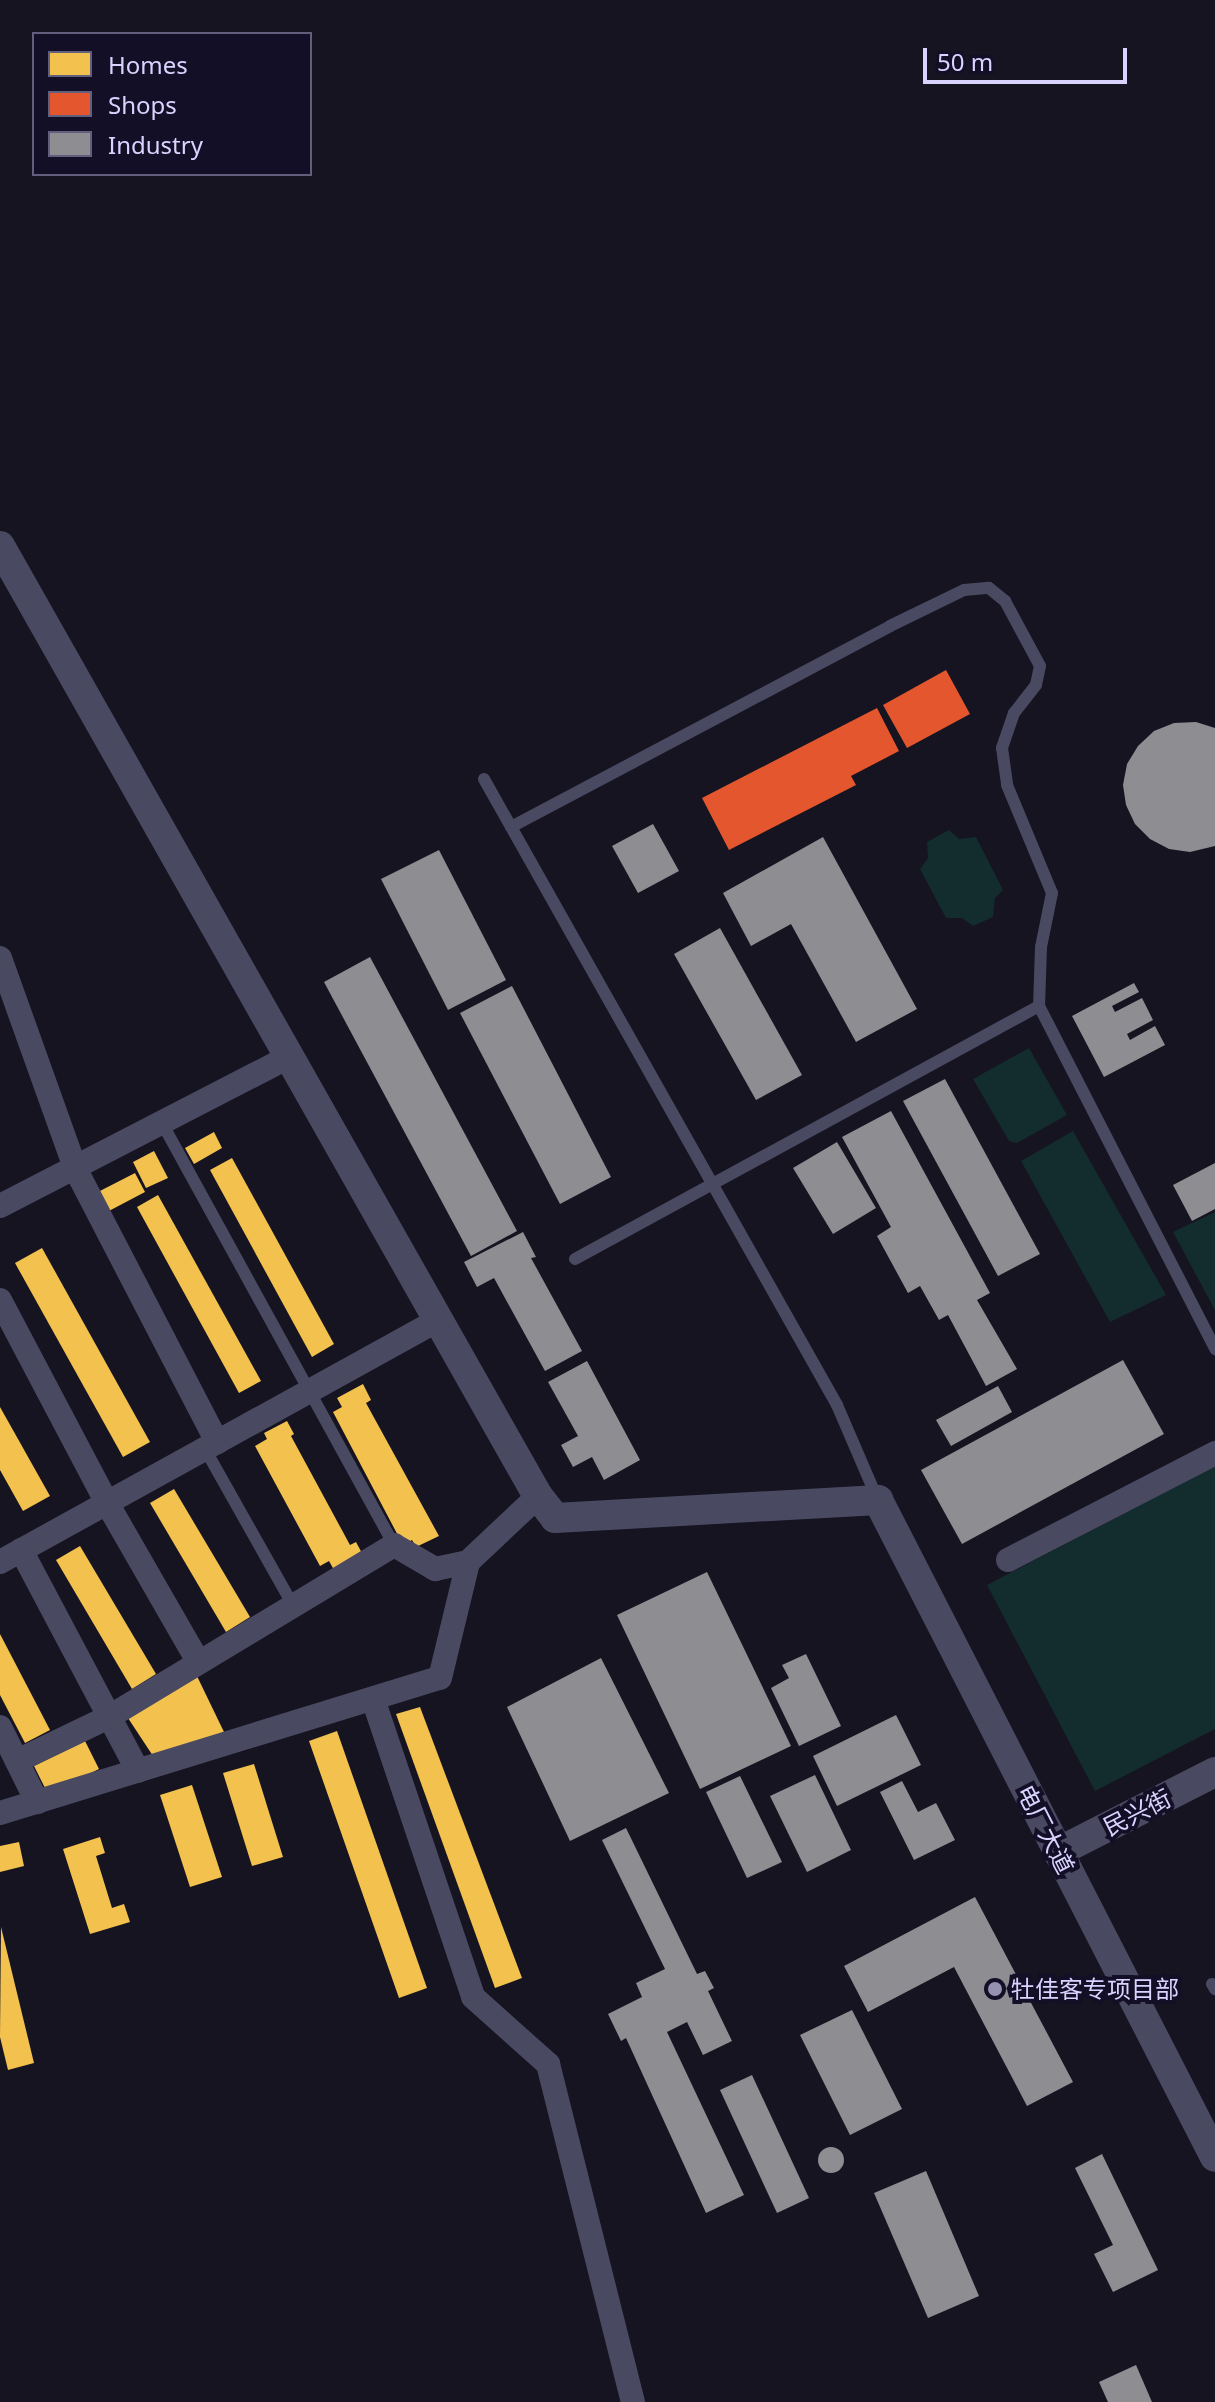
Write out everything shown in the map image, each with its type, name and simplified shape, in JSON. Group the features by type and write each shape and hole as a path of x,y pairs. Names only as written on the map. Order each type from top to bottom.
{"street":[{"path":"0,546 538,1496 555,1518 878,1500"},
{"path":"0,959 75,1168 211,1446"},
{"path":"0,1206 289,1057"},
{"path":"0,1300 107,1503 198,1661"},
{"path":"138,1771 109,1717 11,1556 438,1320"},
{"path":"1008,1560 1215,1453"},
{"path":"17,1761 109,1717 394,1545 435,1569 468,1562 538,1496"},
{"name":"电厂大道","path":"878,1500 1215,2157"},
{"path":"0,1813 440,1678 468,1562"},
{"path":"373,1699 473,1997 548,2064 633,2402"},
{"path":"0,1727 37,1802"},
{"name":"民兴街","path":"1058,1852 1215,1772"}],"lane":[{"path":"511,827 890,626 964,590 989,588 1005,601 1040,666 1036,685 1014,713 1002,748 1007,785 1052,893 1041,947 1039,1006 1215,1349"},
{"path":"484,779 837,1405 878,1500"},
{"path":"575,1259 1039,1006"},
{"path":"162,1123 307,1393 394,1545"},
{"path":"211,1446 293,1605"}],"green space":[{"path":"949,830 959,839 976,837 1003,890 995,898 993,917 973,926 962,918 946,918 920,869 928,858 927,842"},
{"path":"1029,1048 1067,1115 1017,1143 1009,1141 973,1079"},
{"path":"1073,1131 1166,1295 1110,1322 1021,1161"},
{"path":"1215,1212 1215,1310 1173,1232"},
{"path":"1215,1466 1215,1729 1095,1791 987,1585"}],"building: Homes":[{"path":"214,1132 222,1148 194,1164 185,1148"},
{"path":"154,1151 168,1178 146,1188 133,1162"},
{"path":"232,1158 334,1344 312,1357 210,1170"},
{"path":"135,1173 145,1192 107,1212 96,1193"},
{"path":"158,1195 261,1381 239,1393 137,1207"},
{"path":"42,1248 150,1442 123,1457 15,1263"},
{"path":"363,1384 371,1400 366,1403 439,1536 416,1547 412,1540 403,1545 333,1412 342,1407 337,1398"},
{"path":"0,1407 50,1496 23,1511 0,1470"},
{"path":"287,1421 294,1434 291,1436 350,1545 356,1542 363,1555 334,1570 329,1561 320,1566 255,1446 267,1439 264,1433"},
{"path":"174,1489 250,1617 226,1632 150,1503"},
{"path":"80,1546 156,1674 132,1689 56,1560"},
{"path":"0,1634 50,1730 25,1743 0,1695"},
{"path":"195,1672 224,1732 155,1759 126,1715"},
{"path":"420,1707 522,1978 495,1988 396,1714"},
{"path":"337,1731 427,1988 399,1998 309,1741"},
{"path":"85,1741 99,1769 48,1794 34,1766"},
{"path":"254,1764 283,1857 252,1866 223,1773"},
{"path":"192,1785 222,1877 190,1887 160,1795"},
{"path":"100,1837 105,1853 96,1856 112,1908 124,1904 130,1922 90,1934 63,1849"},
{"path":"19,1842 24,1866 0,1872 0,1846"},
{"path":"1,1927 34,2063 8,2070 0,2037"}],"building: Shops":[{"path":"946,670 970,714 907,748 883,705"},
{"path":"877,708 899,751 851,776 856,785 729,850 702,798"}],"building: Industry":[{"path":"1196,722 1215,728 1215,846 1190,852 1169,849 1150,839 1135,824 1126,805 1123,785 1127,764 1138,746 1154,731 1174,723"},
{"path":"653,824 679,871 638,893 612,846"},
{"path":"823,837 917,1009 856,1042 791,924 751,946 723,893"},
{"path":"439,850 506,980 448,1010 381,879"},
{"path":"720,928 802,1075 756,1100 674,954"},
{"path":"370,957 517,1231 471,1256 324,982"},
{"path":"1134,983 1139,992 1112,1006 1115,1012 1142,998 1153,1020 1127,1034 1130,1040 1155,1026 1165,1045 1104,1077 1072,1016"},
{"path":"512,986 611,1177 560,1204 460,1013"},
{"path":"945,1079 1040,1254 998,1276 903,1101"},
{"path":"891,1111 990,1293 977,1300 1017,1369 986,1386 948,1315 939,1320 920,1286 908,1293 877,1236 891,1227 842,1137"},
{"path":"837,1142 876,1208 833,1234 793,1168"},
{"path":"1215,1163 1215,1209 1192,1221 1173,1185"},
{"path":"523,1232 536,1257 531,1258 582,1351 545,1371 494,1278 477,1287 464,1262"},
{"path":"1123,1360 1164,1434 962,1544 921,1470"},
{"path":"587,1361 640,1460 604,1480 592,1457 573,1467 561,1445 578,1436 548,1382"},
{"path":"998,1386 1012,1412 951,1446 936,1420"},
{"path":"707,1572 791,1746 700,1789 617,1615"},
{"path":"806,1654 841,1726 799,1746 771,1688 789,1678 782,1665"},
{"path":"601,1658 669,1793 570,1841 507,1707"},
{"path":"896,1715 921,1765 837,1806 813,1756"},
{"path":"815,1775 851,1850 807,1872 770,1796"},
{"path":"740,1776 782,1862 747,1878 706,1792"},
{"path":"902,1781 918,1812 936,1803 955,1840 914,1860 880,1792"},
{"path":"626,1828 697,1974 705,1971 714,1988 708,1991 732,2041 703,2055 687,2022 667,2032 744,2195 706,2213 626,2038 621,2041 608,2014 642,1997 636,1983 665,1969 602,1840"},
{"name":"牡佳客专项目部","path":"975,1897 1073,2082 1027,2106 954,1967 868,2012 844,1966"},
{"path":"852,2010 902,2109 850,2135 800,2035"},
{"path":"752,2075 809,2198 777,2213 720,2090"},
{"path":"831,2147 840,2151 844,2160 840,2169 831,2173 822,2169 818,2160 822,2151"},
{"path":"1102,2154 1158,2270 1113,2292 1094,2254 1113,2245 1075,2168"},
{"path":"926,2171 979,2296 928,2318 874,2193"},
{"path":"1136,2365 1152,2402 1108,2402 1099,2382"}],"place":[{"name":"牡佳客专项目部","path":"995,1989"}]}
